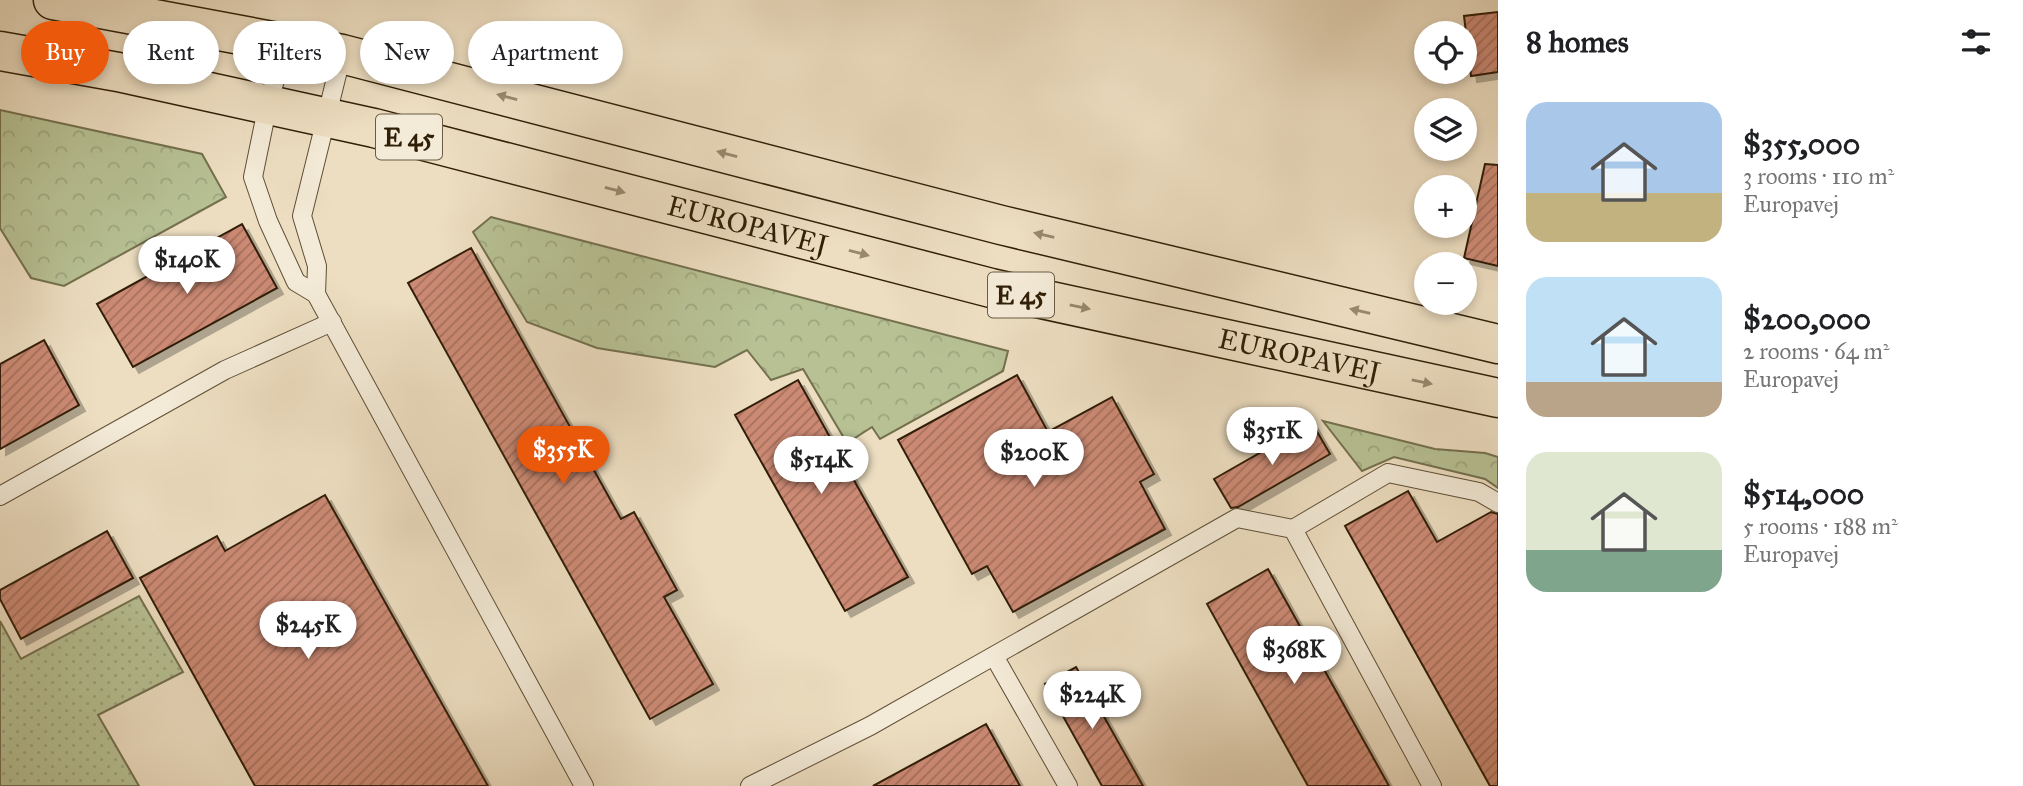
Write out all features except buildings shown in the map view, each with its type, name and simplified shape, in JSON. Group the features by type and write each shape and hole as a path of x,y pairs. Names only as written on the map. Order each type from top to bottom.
{"main road":[{"name":"EUROPAVEJ","path":"53,0 233,33"},
{"name":"EUROPAVEJ","path":"0,51 118,72 268,104 549,172 991,288 1498,398"},
{"name":"EUROPAVEJ","path":"346,55 1001,225 1498,344"}],"lane":[{"path":"274,84 253,177 268,221 296,282 316,294 332,322 584,786"},
{"path":"316,294 317,266 302,216 334,84"},
{"path":"0,496 225,370 332,322"},
{"path":"750,786 870,726 1237,518 1293,529 1388,473 1479,492 1498,503"},
{"path":"1293,529 1432,786"},
{"path":"994,656 1068,786"}],"green space":[{"path":"0,110 202,154 226,197 64,286 31,278 0,228"},
{"path":"491,217 1008,351 1003,371 880,439 872,427 847,443 803,369 771,380 747,350 715,367 597,348 527,322 473,232"},
{"path":"1323,421 1435,449 1485,453 1498,457 1498,488 1485,479 1394,457 1362,471"},
{"path":"139,596 183,672 98,715 139,786 0,786 0,621 21,659"}]}
